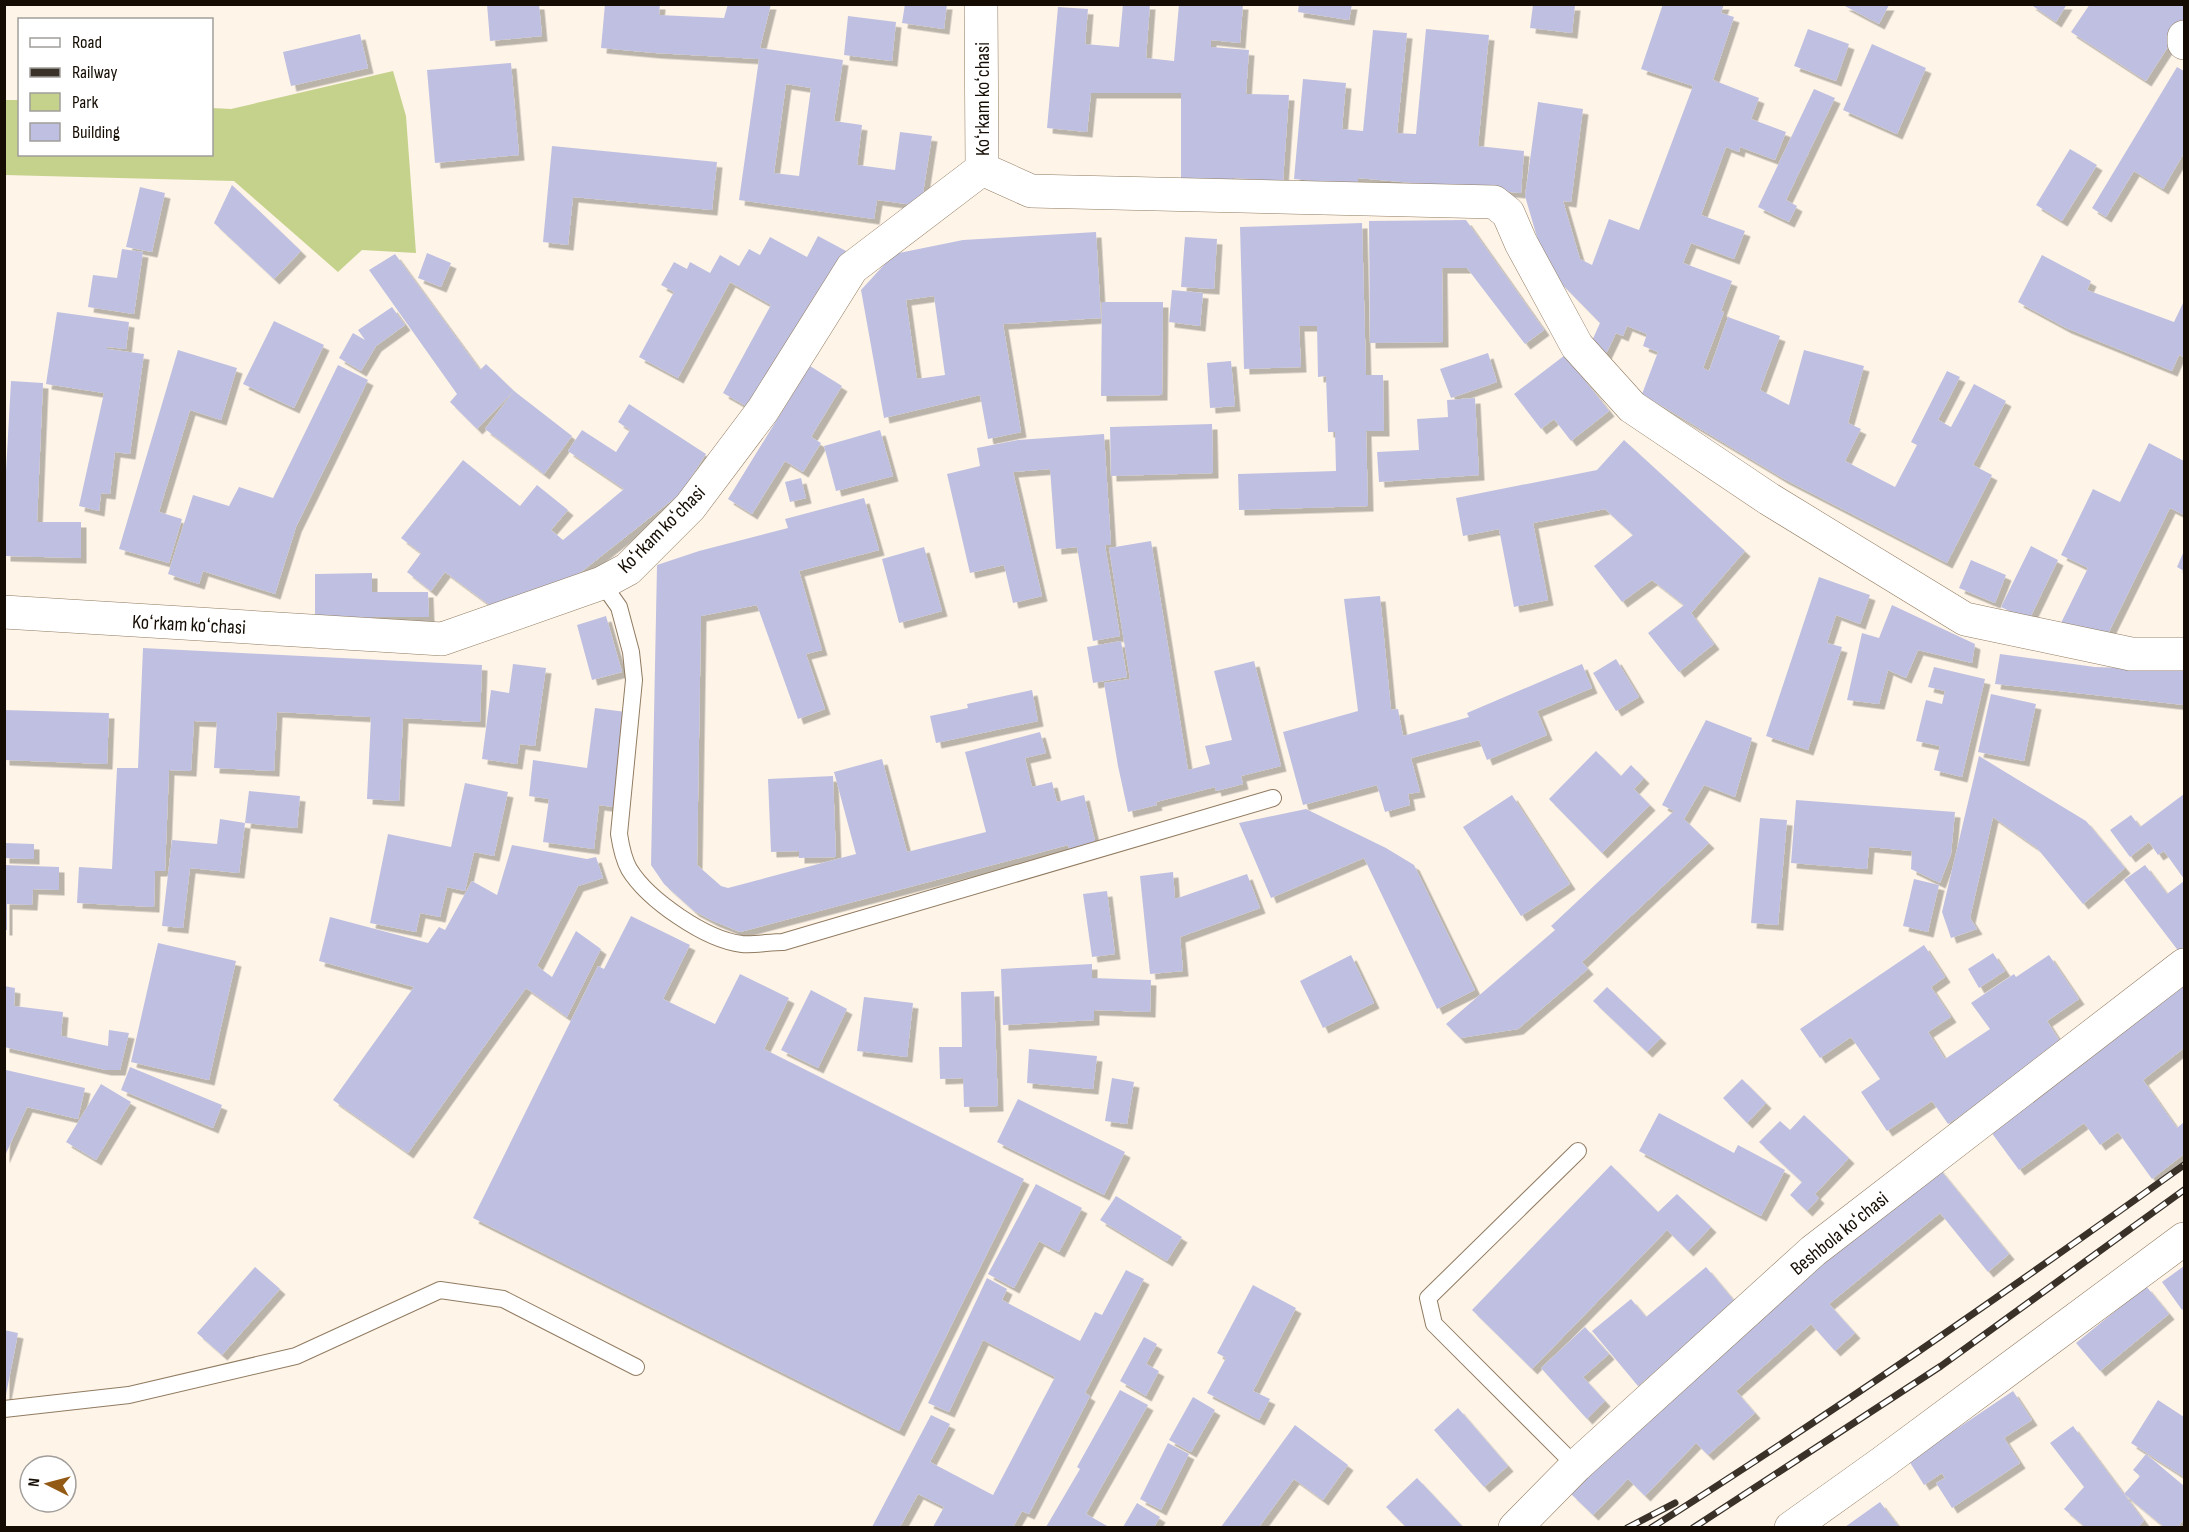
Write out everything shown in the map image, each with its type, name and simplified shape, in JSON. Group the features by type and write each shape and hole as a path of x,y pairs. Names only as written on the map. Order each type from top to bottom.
{"street":[{"name":"Koʻrkam koʻchasi","path":"4,612 441,639 602,583 628,569 690,507 763,410 852,268 982,169 981,4"},
{"path":"2184,37 2184,42"},
{"path":"982,169 1031,191 1494,202 1508,213 1521,243 1577,346 1632,407 1769,499 1965,619 2131,654 2184,654"},
{"name":"Beshbola koʻchasi","path":"1515,1527 1576,1466 1813,1251 2184,965"},
{"path":"1791,1527 1882,1463 2184,1239"}],"lane":[{"path":"602,583 619,608 631,652 634,680 619,834 622,855 639,884 671,912 719,939 743,944 783,942 1273,798"},
{"path":"1576,1466 1434,1324 1428,1298 1578,1151"},
{"path":"4,1408 129,1395 296,1356 440,1290 503,1299 636,1367"}],"green space":[{"path":"393,71 406,116 416,253 362,250 338,272 234,181 5,175 5,100 18,100 18,156 213,156 213,108 231,109"}],"building":[{"path":"487,4 539,4 542,36 490,41"},
{"path":"605,4 660,4 659,15 724,18 728,4 771,4 760,48 843,60 834,121 862,125 857,165 895,170 900,132 932,136 921,206 877,200 874,219 739,200 759,59 601,48","holes":["786,84 811,88 799,176 774,173"]},
{"path":"905,4 947,4 944,29 902,23"},
{"path":"1123,4 1150,4 1146,58 1174,61 1179,4 1243,4 1240,43 1211,40 1211,47 1249,50 1246,94 1289,95 1283,181 1233,178 1233,184 1181,184 1181,93 1091,93 1087,132 1047,128 1058,7 1088,9 1085,44 1119,47"},
{"path":"1299,4 1352,4 1349,20 1298,12"},
{"path":"1663,4 1724,4 1721,13 1734,17 1713,80 1759,98 1751,119 1786,132 1775,160 1740,147 1739,152 1726,147 1701,215 1745,231 1734,259 1691,243 1683,263 1732,281 1721,311 1724,312 1703,368 1709,371 1728,317 1780,336 1760,390 1789,405 1804,350 1864,366 1848,423 1861,429 1845,461 1895,487 1917,445 1911,442 1947,371 1960,377 1938,420 1951,427 1974,384 2006,401 1973,465 1992,475 1947,563 1784,479 1642,394 1658,352 1643,346 1647,334 1627,326 1623,336 1616,333 1605,356 1591,343 1600,323 1546,268 1525,196 1538,102 1583,109 1571,202 1563,201 1580,259 1592,265 1609,219 1639,230 1693,86 1641,69"},
{"path":"2030,4 2067,4 2056,22"},
{"path":"2090,4 2184,4 2184,22 2146,81 2071,32"},
{"path":"1533,5 1575,5 1572,33 1530,28"},
{"path":"1843,5 1889,5 1879,24"},
{"path":"848,16 896,22 892,61 844,55"},
{"path":"1426,29 1489,35 1478,146 1524,151 1521,193 1358,178 1358,185 1294,179 1303,79 1346,83 1342,129 1363,131 1373,30 1407,33 1397,133 1416,134"},
{"path":"1808,29 1849,44 1836,81 1794,66"},
{"path":"360,34 368,68 291,86 283,52"},
{"path":"1872,44 1926,68 1897,134 1843,110"},
{"path":"511,63 519,155 435,163 427,70"},
{"path":"2177,67 2184,71 2184,153 2163,189 2134,171 2106,217 2092,208"},
{"path":"1814,89 1835,98 1786,200 1797,206 1789,222 1758,207"},
{"path":"552,146 717,162 712,210 573,197 568,245 543,242"},
{"path":"2070,149 2097,165 2062,221 2036,205"},
{"path":"232,185 301,251 274,279 214,223"},
{"path":"140,187 165,193 152,252 126,247"},
{"path":"1466,220 1544,330 1525,344 1467,268 1442,268 1443,342 1370,343 1369,221"},
{"path":"1362,223 1366,375 1383,375 1384,431 1366,431 1368,506 1239,510 1238,474 1336,471 1335,432 1328,432 1326,376 1318,377 1317,326 1299,326 1301,367 1244,369 1240,227"},
{"path":"1096,232 1101,318 1003,324 1021,432 988,439 980,395 884,418 861,290 894,254 963,240","holes":["934,296 945,375 917,379 906,300"]},
{"path":"818,236 848,252 760,414 723,393 771,305 730,282 678,378 639,357 674,292 661,285 674,262 687,269 690,262 710,273 720,255 739,266 749,249 760,255 770,237 807,257"},
{"path":"1185,237 1217,239 1214,289 1181,287"},
{"path":"122,249 143,252 134,314 88,307 93,275 117,278"},
{"path":"427,253 451,263 441,287 418,278"},
{"path":"395,254 480,370 486,364 514,391 477,429 450,402 457,394 369,270"},
{"path":"2042,255 2091,281 2087,290 2174,322 2184,301 2184,357 2179,355 2172,371 2066,328 2018,302"},
{"path":"1172,290 1203,293 1200,326 1169,322"},
{"path":"1102,302 1163,302 1162,395 1101,396"},
{"path":"392,307 405,325 376,346 361,371 339,358 353,333 365,340 358,330"},
{"path":"57,312 129,322 126,349 107,347 107,349 144,354 130,454 115,452 110,494 101,493 99,511 79,506 104,393 46,384"},
{"path":"274,321 324,345 294,408 243,384"},
{"path":"178,350 237,368 221,420 190,410 159,512 182,519 169,563 119,549"},
{"path":"1488,353 1497,382 1451,398 1440,369"},
{"path":"1565,355 1609,411 1571,441 1554,419 1541,429 1514,394"},
{"path":"1231,361 1235,406 1210,408 1207,363"},
{"path":"338,365 368,380 296,527 275,594 203,571 199,584 168,574 193,495 229,506 239,487 273,498"},
{"path":"810,366 842,386 811,437 821,443 803,472 785,461 752,514 728,499"},
{"path":"11,381 43,383 37,522 81,522 81,558 5,556 6,471"},
{"path":"514,391 572,436 544,474 485,429"},
{"path":"1475,398 1479,475 1379,482 1377,452 1419,450 1417,419 1448,417 1447,400"},
{"path":"629,404 706,454 681,493 571,580 495,609 445,572 431,591 407,572 421,553 401,538 463,460 520,506 537,485 568,510 551,530 563,540 624,489 568,451 582,430 616,452 630,430 618,422"},
{"path":"1212,424 1213,473 1111,476 1110,427"},
{"path":"880,430 893,476 836,491 824,446"},
{"path":"1104,434 1111,545 1105,545 1120,636 1093,641 1077,547 1056,549 1050,469 1013,472 1042,596 1013,603 1004,565 970,573 947,474 980,466 977,448 1018,440"},
{"path":"1624,440 1745,551 1691,613 1714,644 1679,672 1648,633 1684,605 1652,580 1622,602 1594,566 1633,535 1605,509 1533,523 1548,600 1514,607 1499,529 1463,536 1456,498 1597,470"},
{"path":"2149,443 2184,461 2184,515 2170,508 2102,646 2060,625 2088,568 2061,555 2093,489 2120,502"},
{"path":"801,478 806,498 790,502 785,482"},
{"path":"864,498 879,550 799,571 822,650 806,654 825,709 798,719 757,605 701,616 697,865 721,886 728,888 856,854 834,772 882,759 907,852 986,832 965,752 1040,732 1046,753 1025,758 1032,787 1052,782 1057,802 1084,795 1096,845 1070,852 1068,845 740,932 694,911 664,884 651,865 657,565 699,551 788,528 785,519"},
{"path":"1151,541 1188,770 1210,764 1205,746 1232,740 1214,671 1254,661 1281,766 1241,776 1243,784 1216,791 1215,787 1156,802 1157,805 1128,812 1104,683 1130,679 1109,548"},
{"path":"2031,546 2058,560 2029,620 2001,607"},
{"path":"924,547 942,611 899,623 882,559"},
{"path":"2184,551 2184,571 2177,567"},
{"path":"1971,560 2006,575 1995,603 1959,588"},
{"path":"372,573 372,592 428,592 429,617 372,617 372,623 315,622 315,574"},
{"path":"1819,577 1870,595 1860,624 1836,615 1827,643 1842,647 1808,750 1766,736"},
{"path":"1380,596 1391,710 1398,709 1403,736 1469,717 1467,713 1582,664 1592,688 1537,711 1547,735 1487,760 1479,740 1411,758 1420,792 1408,794 1410,805 1385,812 1377,785 1303,805 1283,732 1358,711 1344,599"},
{"path":"1892,605 1975,644 1972,663 1918,650 1906,678 1888,670 1879,704 1847,700 1862,633 1879,638"},
{"path":"606,616 622,672 592,680 577,625"},
{"path":"1121,641 1127,677 1093,683 1087,647"},
{"path":"143,648 482,665 480,722 403,718 399,801 367,799 371,717 277,712 274,771 214,768 217,722 194,721 191,771 169,770 165,871 155,871 154,907 77,903 79,867 112,869 117,768 138,768"},
{"path":"2000,654 2095,667 2184,670 2184,705 1995,684"},
{"path":"1616,659 1639,697 1616,711 1593,673"},
{"path":"513,664 546,668 535,746 520,744 517,764 482,759 491,690 509,693"},
{"path":"1934,667 1985,679 1962,777 1934,770 1940,746 1916,741 1926,700 1942,704 1945,691 1928,687"},
{"path":"1032,690 1038,721 936,743 930,716 968,708 967,704"},
{"path":"1991,694 2036,704 2024,761 1978,752"},
{"path":"595,708 626,712 613,807 599,805 594,849 543,842 549,799 529,796 533,760 587,768"},
{"path":"4,710 109,713 107,764 4,760"},
{"path":"1706,720 1752,738 1735,797 1704,785 1684,819 1709,843 1582,962 1588,969 1518,1029 1460,1038 1446,1024 1555,930 1551,926 1674,811 1662,805"},
{"path":"1596,751 1621,776 1631,765 1644,778 1634,789 1650,805 1602,853 1549,799"},
{"path":"1979,756 2086,821 2125,868 2083,904 2037,848 1993,817 1970,918 1977,929 1951,938 1942,912"},
{"path":"833,776 836,857 799,858 799,851 771,852 768,779"},
{"path":"465,783 508,792 494,856 474,852 465,891 447,887 440,917 420,913 416,932 370,923 388,834 451,847"},
{"path":"249,791 300,796 297,828 245,823"},
{"path":"2184,794 2184,879 2164,851 2158,855 2149,842 2130,857 2110,830 2131,815 2140,827"},
{"path":"1512,795 1570,884 1521,916 1463,827"},
{"path":"1796,800 1955,812 1951,854 1940,883 1911,869 1912,851 1869,847 1867,869 1791,863"},
{"path":"1306,809 1386,848 1414,865 1475,990 1437,1009 1364,858 1271,898 1239,823"},
{"path":"1760,818 1787,820 1778,925 1751,923"},
{"path":"220,819 245,823 239,873 190,868 183,928 162,926 172,840 217,844"},
{"path":"4,843 34,844 34,859 4,858"},
{"path":"512,845 587,859 596,857 603,878 578,886 537,966 552,977 576,931 601,949 567,1017 526,988 408,1153 333,1100 414,987 319,961 330,917 428,943 439,927 445,930 472,881 497,895"},
{"path":"4,865 59,867 59,890 33,889 32,905 7,904 7,930 4,930"},
{"path":"2145,865 2167,894 2184,881 2183,957 2124,880"},
{"path":"1173,872 1175,899 1247,874 1260,908 1180,937 1183,971 1150,974 1140,876"},
{"path":"1914,879 1939,885 1928,932 1903,926"},
{"path":"1107,891 1115,954 1092,957 1083,894"},
{"path":"631,916 690,945 663,999 715,1024 740,974 789,998 764,1049 1024,1179 899,1431 473,1218 598,966 604,969"},
{"path":"158,943 236,961 209,1080 131,1062"},
{"path":"1924,945 1945,977 1931,987 1951,1017 1928,1032 1945,1059 1990,1029 1971,1003 2014,974 2016,977 2049,955 2079,999 2047,1021 2063,1046 1948,1124 1932,1101 1887,1131 1861,1092 1880,1079 1851,1037 1820,1058 1800,1029"},
{"path":"1993,953 2005,971 1979,988 1968,969"},
{"path":"1351,955 1374,1003 1323,1028 1300,981"},
{"path":"1092,964 1092,978 1151,980 1150,1012 1094,1010 1094,1020 1003,1025 1001,969"},
{"path":"2184,983 2184,1048 2143,1080 2177,1128 2184,1122 2184,1154 2152,1179 2118,1132 2100,1145 2084,1123 2019,1170 1988,1128"},
{"path":"4,986 15,988 14,1006 63,1012 61,1036 108,1046 109,1030 129,1033 120,1070 106,1070 4,1047"},
{"path":"1607,987 1661,1038 1647,1052 1593,1001"},
{"path":"811,990 847,1009 818,1068 781,1050"},
{"path":"994,991 998,1106 964,1107 963,1078 940,1079 939,1047 962,1047 961,992"},
{"path":"864,997 913,1003 907,1057 857,1051"},
{"path":"1029,1049 1097,1056 1093,1089 1027,1083"},
{"path":"130,1067 222,1105 213,1128 121,1090"},
{"path":"6,1070 85,1088 78,1119 27,1107 4,1158"},
{"path":"1112,1078 1134,1082 1127,1124 1105,1121"},
{"path":"1742,1079 1766,1103 1747,1123 1723,1098"},
{"path":"101,1084 131,1102 96,1160 66,1142"},
{"path":"1018,1099 1125,1152 1104,1195 997,1142"},
{"path":"1659,1113 1734,1153 1738,1145 1785,1170 1761,1216 1639,1151"},
{"path":"1804,1115 1849,1158 1815,1194 1819,1198 1807,1211 1790,1195 1802,1182 1759,1142 1780,1121 1790,1130"},
{"path":"1611,1165 1658,1212 1677,1194 1711,1227 1688,1251 1667,1230 1532,1369 1472,1310"},
{"path":"1937,1166 2009,1254 1988,1272 1940,1213 1829,1304 1855,1333 1835,1351 1811,1324 1736,1391 1755,1413 1708,1455 1696,1443 1645,1496 1628,1479 1593,1515 1571,1494 1661,1403"},
{"path":"1036,1184 1082,1208 1059,1252 1039,1241 1014,1288 988,1274"},
{"path":"1116,1196 1182,1237 1167,1261 1100,1220"},
{"path":"2184,1266 2184,1308 2182,1310 2162,1282"},
{"path":"255,1267 280,1289 222,1355 197,1333"},
{"path":"1706,1267 1736,1303 1638,1386 1592,1331 1631,1299 1646,1317"},
{"path":"1126,1270 1144,1279 1085,1393 1090,1396 1029,1514 1022,1511 1013,1527 933,1527 944,1507 918,1494 900,1527 872,1527 931,1415 950,1424 930,1462 993,1495 1055,1377 983,1340 949,1412 928,1403 987,1278 1007,1289 1002,1300 1080,1341 1095,1312 1102,1315"},
{"path":"1253,1285 1296,1308 1253,1391 1270,1399 1259,1420 1207,1393 1226,1358 1217,1353"},
{"path":"2146,1286 2169,1314 2100,1371 2076,1343"},
{"path":"1585,1327 1609,1354 1583,1377 1605,1401 1587,1419 1541,1368"},
{"path":"4,1330 18,1333 6,1395 4,1395"},
{"path":"1144,1337 1157,1344 1146,1364 1159,1371 1146,1396 1120,1381"},
{"path":"1120,1390 1148,1405 1086,1514 1109,1527 1046,1527 1080,1469 1077,1467"},
{"path":"2013,1391 2032,1420 2004,1438 2020,1463 1952,1508 1936,1483 1945,1478 1942,1473 1924,1485 1909,1461"},
{"path":"1193,1397 1215,1410 1191,1452 1169,1440"},
{"path":"2158,1400 2184,1417 2184,1477 2131,1443"},
{"path":"1458,1408 1508,1466 1484,1487 1434,1430"},
{"path":"1295,1425 1348,1465 1323,1500 1294,1479 1259,1527 1221,1527"},
{"path":"2073,1426 2144,1521 2138,1527 2085,1527 2064,1509 2084,1487 2050,1443"},
{"path":"1168,1443 1189,1454 1161,1510 1140,1499"},
{"path":"2146,1454 2184,1486 2184,1519 2178,1527 2164,1527 2124,1494 2140,1476 2133,1470"},
{"path":"1417,1478 1463,1527 1406,1527 1386,1507"},
{"path":"1880,1502 1899,1527 1845,1527"},
{"path":"1137,1503 1160,1517 1154,1527 1123,1527"}],"railway":[{"path":"1651,1528 1920,1350 2184,1165"},
{"path":"1693,1528 1941,1366 2184,1190"},
{"path":"1627,1528 1675,1503"}]}
